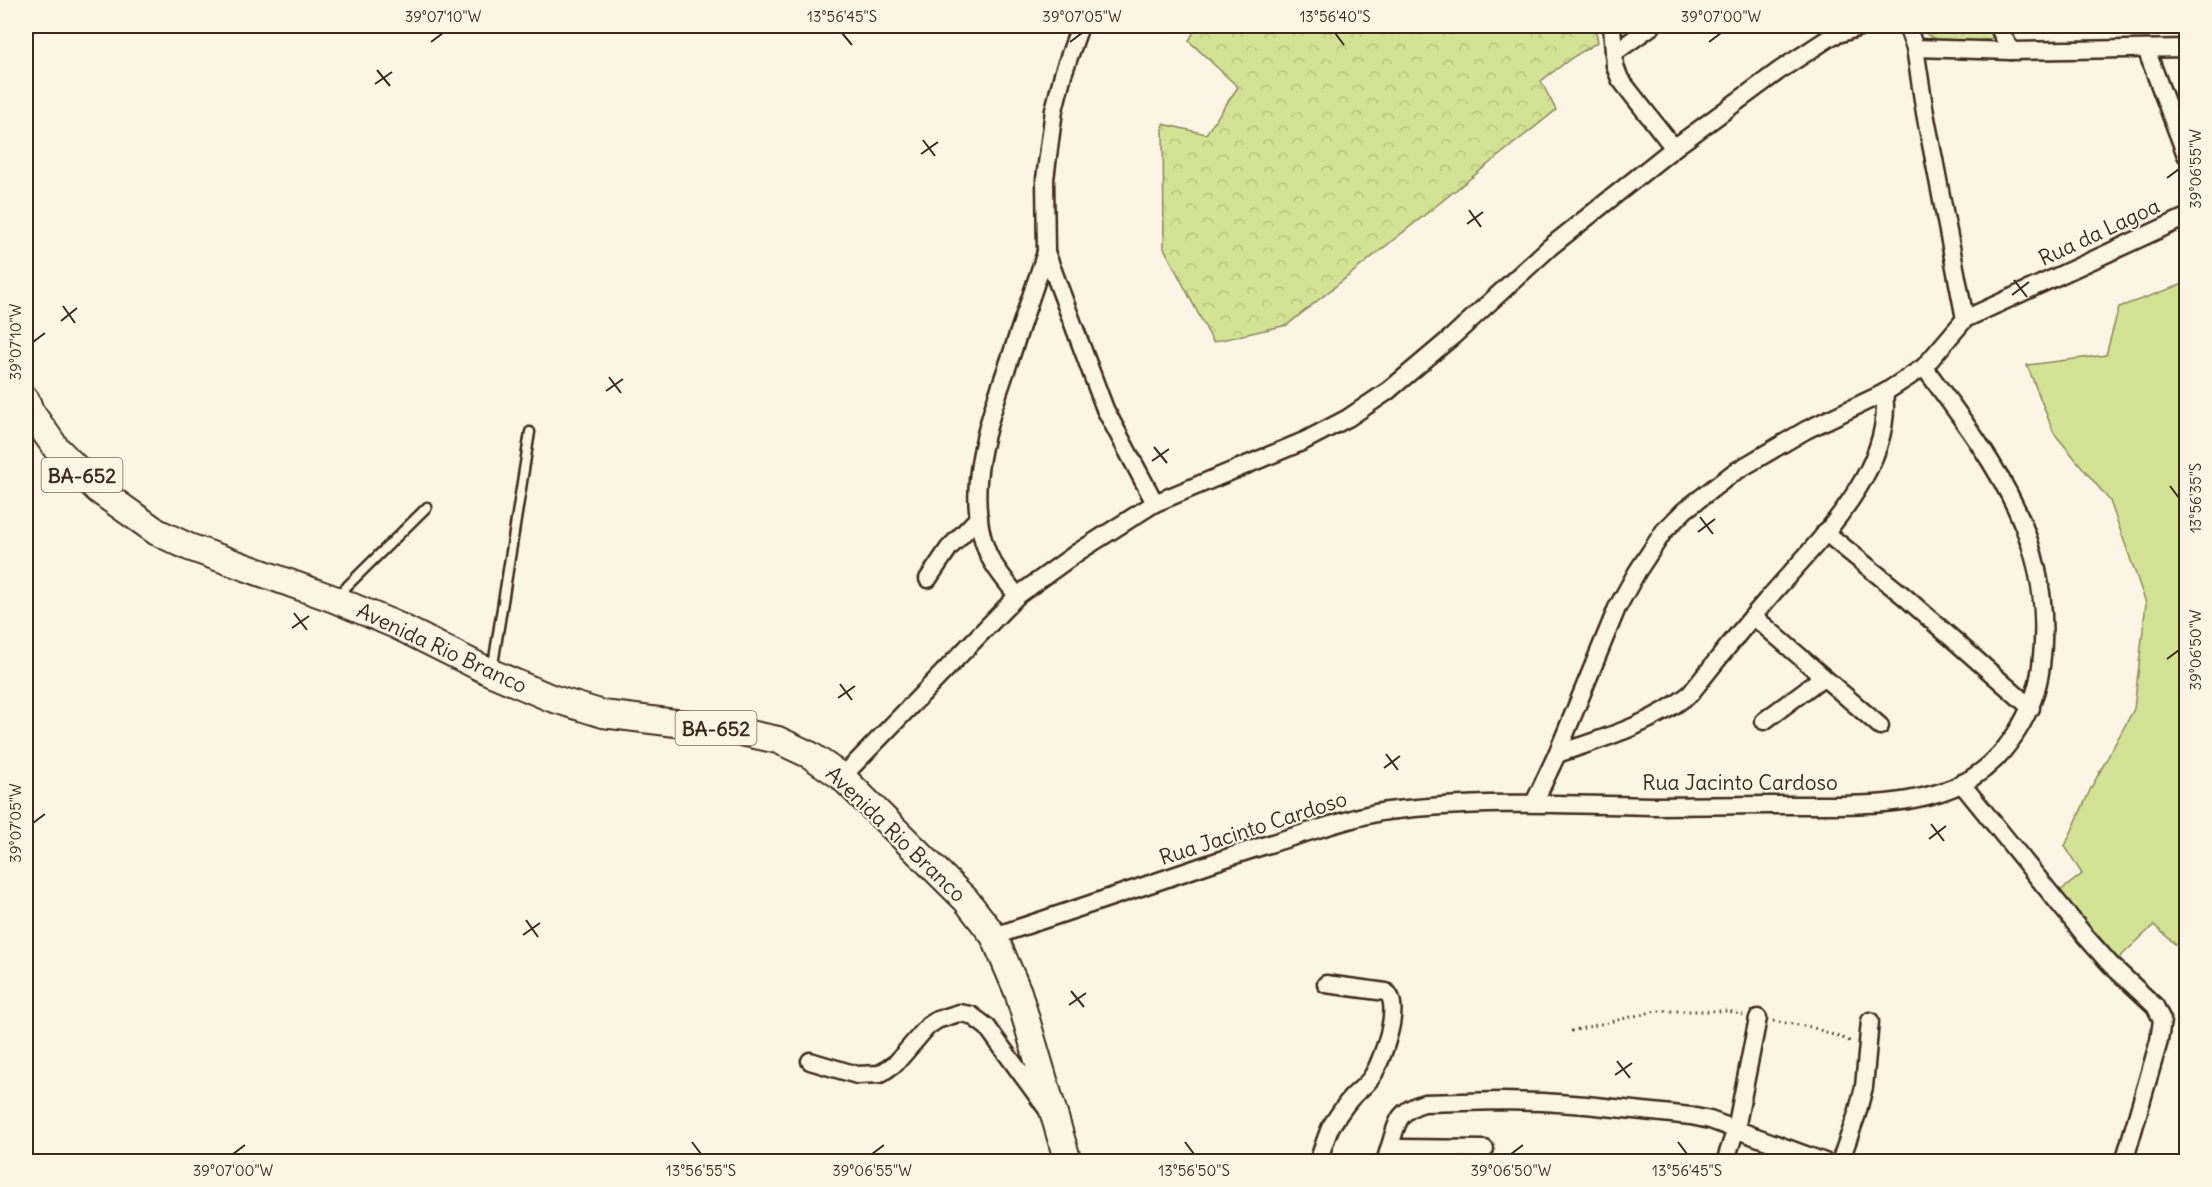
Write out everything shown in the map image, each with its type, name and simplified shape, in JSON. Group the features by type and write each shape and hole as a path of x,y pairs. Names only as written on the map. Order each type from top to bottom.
{"main road":[{"name":"Avenida Rio Branco","path":"26,400 30,411 56,448 98,490 158,532 189,547 334,599 398,626 492,673 551,698 603,714 732,730 778,740 810,754 842,777 966,900 994,936 1018,992 1068,1161"}],"street":[{"path":"1017,596 988,554 979,518 980,467 992,413 1046,252 1045,179 1054,110 1063,74 1080,26"},
{"path":"1612,26 1615,66 1620,79 1674,148"},
{"path":"1614,53 1652,26"},
{"path":"842,777 1017,596 1078,552 1155,503 1329,429 1388,391 1453,336 1550,247 1674,148 1829,31 1863,26"},
{"path":"1534,803 1557,754 1617,609 1637,572 1664,531 1692,504 1733,474 1806,430 1884,393 1924,367 1965,319 1925,113 1915,48 1907,26"},
{"path":"1998,26 2011,51"},
{"path":"1915,48 2011,51 2187,48"},
{"path":"2146,50 2186,150"},
{"name":"Rua da Lagoa","path":"1965,319 2187,217"},
{"path":"1046,252 1101,402 1155,503"},
{"name":"Rua Jacinto Cardoso","path":"994,936 1292,836 1363,816 1411,809 1534,803 1657,806 1854,804 1911,798 1961,783 1979,772 2012,738 2031,708 2039,679 2045,618 2038,569 2025,525 1991,463 1924,367"},
{"path":"1557,754 1625,731 1671,709 1690,694 1858,489 1880,445 1886,418 1884,393"},
{"path":"927,579 949,548 979,518"},
{"path":"1825,532 1905,597 2031,708"},
{"path":"1753,616 1880,726"},
{"path":"1764,721 1823,677"},
{"path":"1961,783 2086,937 2110,964 2155,1006 2159,1013 2162,1020 2159,1041 2124,1161"},
{"path":"1318,1161 1330,1128 1347,1103 1367,1083 1377,1067 1391,1023 1393,1005 1390,994 1386,992 1326,984"},
{"path":"810,1060 858,1075 880,1074 896,1063 928,1026 937,1020 959,1013 971,1015 987,1027 1056,1121"},
{"path":"1725,1161 1736,1130 1758,1018"},
{"path":"1840,1161 1861,1096 1870,1021"},
{"path":"1387,1155 1399,1117 1409,1109 1424,1104 1501,1101 1586,1105 1692,1116 1710,1120 1825,1161"},
{"path":"1387,1155 1407,1148 1485,1149"}],"lane":[{"path":"492,673 530,432"},
{"path":"334,599 427,507"}],"path":[{"path":"1571,1031 1656,1011 1729,1011 1811,1027 1868,1047"}],"green space":[{"path":"1197,26 1595,26 1598,42 1541,81 1556,110 1287,325 1213,342 1164,248 1163,124 1206,134 1238,87 1189,41"},
{"path":"1916,26 1987,26 1993,38 1973,42 1942,41 1924,33"},
{"path":"2186,283 2186,954 2154,925 2118,959 2060,891 2082,874 2065,846 2091,788 2134,709 2146,603 2110,501 2054,433 2027,365 2106,355 2119,307"}]}
